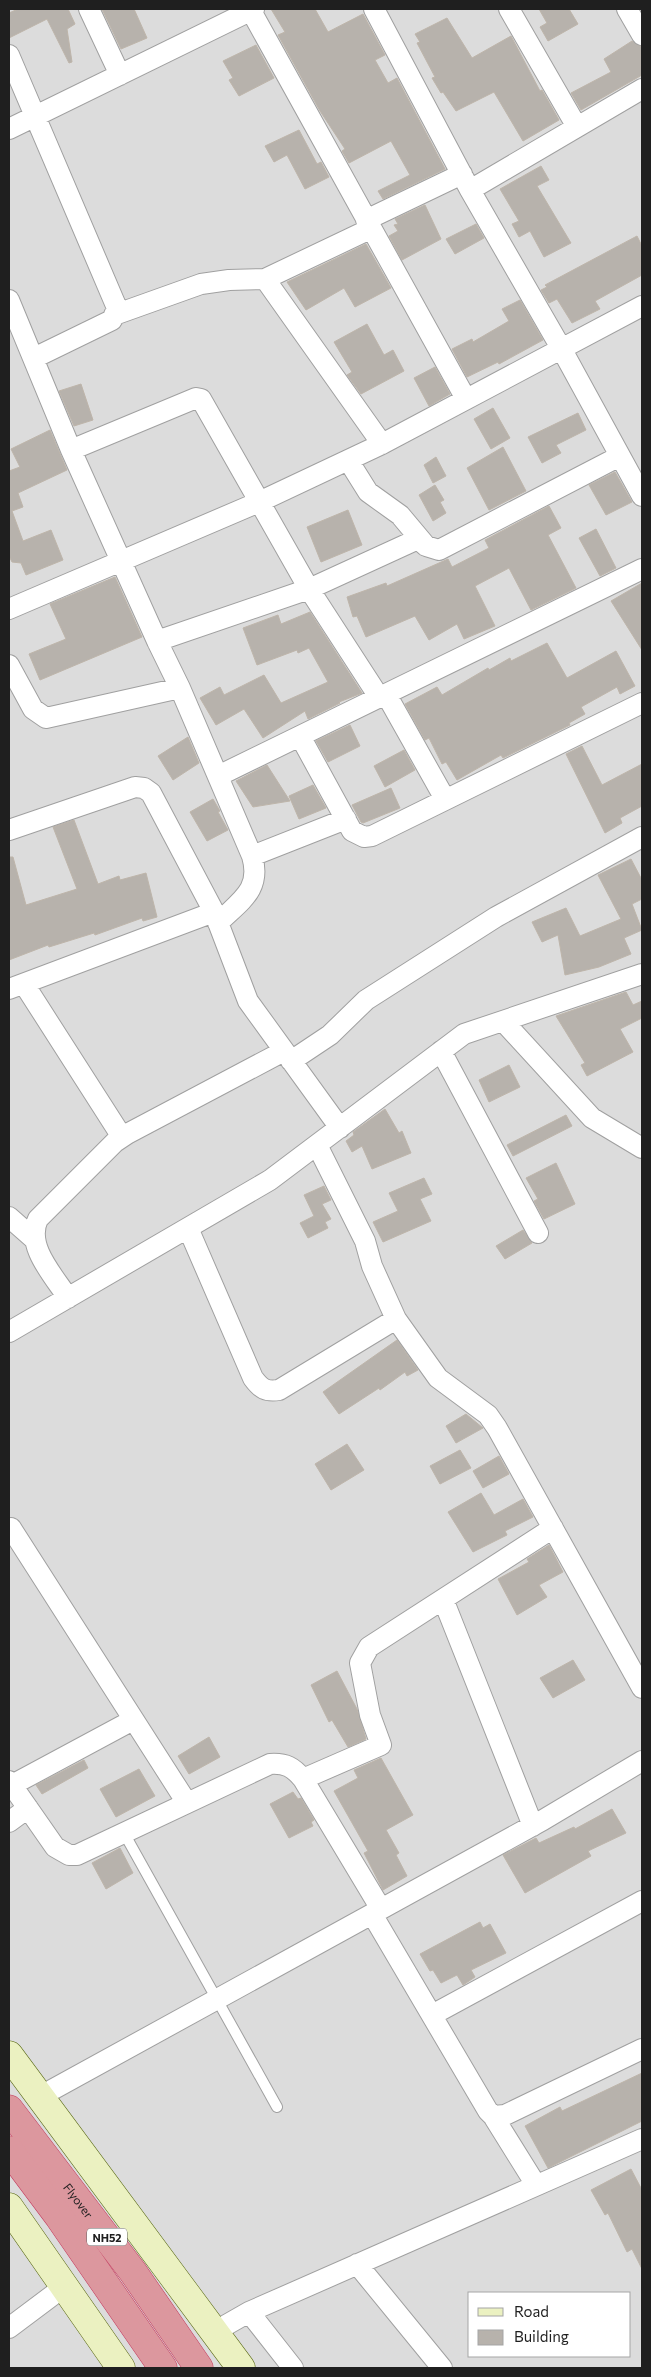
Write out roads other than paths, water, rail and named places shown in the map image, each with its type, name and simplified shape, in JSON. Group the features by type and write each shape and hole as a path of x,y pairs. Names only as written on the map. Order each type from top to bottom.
{"highway":[{"name":"Flyover","path":"9,2109 133,2272 199,2368"},
{"name":"Flyover","path":"9,2150 60,2217 163,2368"}],"main road":[{"path":"9,2055 241,2368"},
{"path":"9,2207 121,2368"}],"street":[{"path":"89,9 120,75"},
{"path":"9,129 252,9 368,225 466,399"},
{"path":"374,9 466,182 561,348 642,496"},
{"path":"509,9 577,128"},
{"path":"627,9 642,35"},
{"path":"9,55 117,308 112,320 34,358"},
{"path":"116,314 201,284 229,280 264,279 368,225 466,182 577,128 642,89"},
{"path":"264,279 382,444"},
{"path":"9,300 71,450 180,688 252,856 256,872 251,890 216,918 16,987 122,1137"},
{"path":"9,609 259,502 382,444 642,306"},
{"path":"71,450 196,398 204,402 309,589 382,695 445,800"},
{"path":"157,641 309,589 418,539 426,546 439,550 620,456"},
{"path":"348,460 368,492 400,515 426,546"},
{"path":"218,776 642,568"},
{"path":"9,665 33,709 46,718 180,688"},
{"path":"300,736 352,831 358,835 372,836 642,703"},
{"path":"9,830 135,787 144,788 156,800 216,918 246,995 287,1056 340,1128"},
{"path":"252,856 346,819"},
{"path":"68,1298 36,1248 34,1228 38,1220 122,1137 330,1035 366,1000 496,917 642,837"},
{"path":"9,1332 270,1180 464,1034 642,974"},
{"path":"503,1021 592,1118 642,1148"},
{"path":"441,1051 538,1232"},
{"path":"317,1145 365,1241 372,1266 396,1319 438,1378 488,1415 497,1428 642,1688"},
{"path":"9,1217 34,1239"},
{"path":"188,1228 253,1378 260,1388 268,1391 279,1390 396,1319"},
{"path":"9,1527 187,1803"},
{"path":"303,1779 381,1744 370,1715 360,1663 369,1647 553,1528"},
{"path":"443,1599 533,1826"},
{"path":"133,1720 10,1783 55,1847 69,1855 77,1854 270,1764 283,1763 294,1768 303,1779 432,2016 488,2111 493,2116 536,2186"},
{"path":"40,2097 533,1826 642,1761"},
{"path":"9,1822 28,1808"},
{"path":"432,2016 642,1901"},
{"path":"493,2116 506,2115 642,2049"},
{"path":"214,2332 249,2312 357,2264 536,2186 641,2144"},
{"path":"357,2264 442,2368"},
{"path":"9,2328 65,2286"},
{"path":"249,2312 293,2368"}],"lane":[{"path":"124,1832 277,2107"}]}
